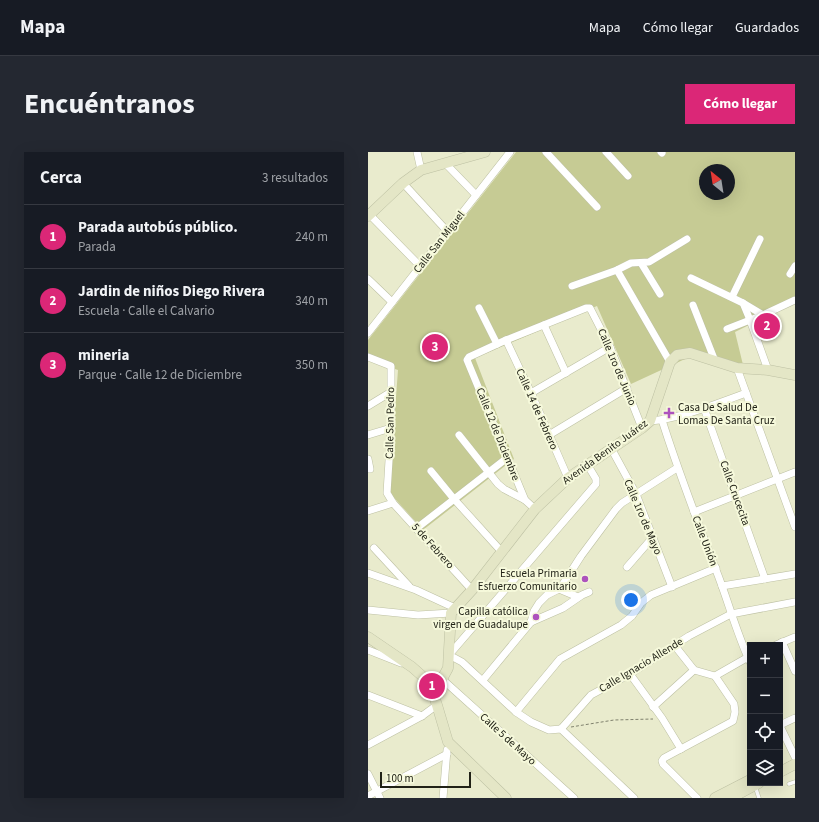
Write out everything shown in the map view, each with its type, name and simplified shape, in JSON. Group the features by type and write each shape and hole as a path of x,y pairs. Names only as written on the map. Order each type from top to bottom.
{"street":[{"path":"417,152 421,170"},
{"path":"420,266 369,214 403,183 421,170 485,152"},
{"name":"Calle San Miguel","path":"368,332 510,152"},
{"path":"546,152 597,207"},
{"path":"606,152 628,176"},
{"path":"445,163 476,195"},
{"path":"403,183 447,231"},
{"path":"572,286 617,270 631,263 650,262 688,239"},
{"path":"732,297 760,239"},
{"path":"641,263 660,294"},
{"path":"790,274 795,266"},
{"path":"617,270 670,362 677,354 690,353 737,368 768,370 794,377"},
{"path":"691,278 732,297 763,315"},
{"path":"368,279 392,302"},
{"path":"727,329 763,315 795,300"},
{"path":"743,303 768,370"},
{"path":"693,305 715,361"},
{"path":"479,308 497,344 544,326 566,373"},
{"name":"Calle 1ro de Junio","path":"544,326 586,308 590,308 610,347 627,388 646,424"},
{"name":"Calle 14 de Febrero","path":"506,340 568,478"},
{"name":"Calle 12 de Diciembre","path":"497,344 469,357 467,360 525,500 535,509"},
{"path":"531,393 610,347"},
{"name":"Calle San Pedro","path":"368,357 391,366 391,428 388,493 393,503"},
{"name":"Avenida Benito Juárez","path":"453,611 472,590 535,509 568,478 646,424 670,362"},
{"path":"737,368 795,527"},
{"path":"549,435 627,388"},
{"path":"368,406 391,392"},
{"path":"646,424 704,408 746,393"},
{"name":"Calle Crucecita","path":"704,408 765,579"},
{"name":"Calle Unión","path":"662,420 677,468 747,653"},
{"path":"368,435 391,428"},
{"path":"459,435 488,473 504,489 525,500"},
{"name":"Calle 1ro de Mayo","path":"612,448 636,494 672,587"},
{"path":"417,528 508,458"},
{"path":"368,459 370,469"},
{"path":"449,655 596,484 596,479 587,464"},
{"path":"483,680 531,622 534,611 539,603 547,594 559,589 581,556 616,509 636,494 677,468"},
{"path":"430,471 501,551"},
{"path":"694,512 795,472"},
{"path":"368,511 393,503"},
{"name":"5 de Febrero","path":"393,503 472,590"},
{"path":"627,567 653,537"},
{"path":"374,548 410,588"},
{"path":"516,712 560,659 621,625 632,616 641,603 651,595 716,568"},
{"path":"368,573 434,597 453,611"},
{"path":"722,586 795,574"},
{"path":"559,589 578,597"},
{"path":"531,622 563,608 588,592"},
{"name":"Calle Ignacio Allende","path":"561,729 591,695 630,674 689,636 731,614 795,602"},
{"path":"368,610 418,616 453,611"},
{"path":"428,682 442,679 448,668 453,611"},
{"path":"368,637 412,667 428,682 437,704 448,742 443,798"},
{"path":"783,642 795,637"},
{"path":"675,646 694,670 716,676 734,704 735,712 733,721 664,758 662,761 663,764 697,798"},
{"path":"368,650 412,667"},
{"path":"783,651 795,671"},
{"path":"449,655 462,662 516,712 531,722 548,730 561,729 634,798"},
{"path":"716,676 747,659"},
{"path":"653,707 694,670"},
{"path":"630,674 662,718 681,749"},
{"name":"Calle 5 de Mayo","path":"442,679 574,798"},
{"path":"368,695 422,716"},
{"path":"368,745 422,716 437,704"},
{"path":"783,724 795,718"},
{"path":"783,732 795,757 783,763"},
{"path":"448,742 506,798"},
{"path":"368,796 379,795 447,754"},
{"path":"783,770 795,764"},
{"path":"368,774 379,795"},
{"path":"715,798 747,786"},
{"path":"731,798 750,786"}],"lane":[{"path":"790,784 795,782"},
{"path":"756,786 759,798"}],"path":[{"path":"561,729 614,720 662,718"}],"green space":[{"path":"516,152 795,152 795,302 735,332 744,369 698,353 631,384 597,306 475,358 514,459 423,530 389,492 398,370 368,360 368,340"}],"place":[{"name":"Jardin de niños Diego Rivera","path":"767,326"},
{"name":"mineria","path":"435,347"},
{"name":"Casa De Salud De Lomas De Santa Cruz","path":"669,413"},
{"name":"Escuela Primaria Esfuerzo Comunitario","path":"585,579"},
{"name":"Capilla católica virgen de Guadalupe","path":"536,617"},
{"name":"Parada autobús público.","path":"432,686"}]}
